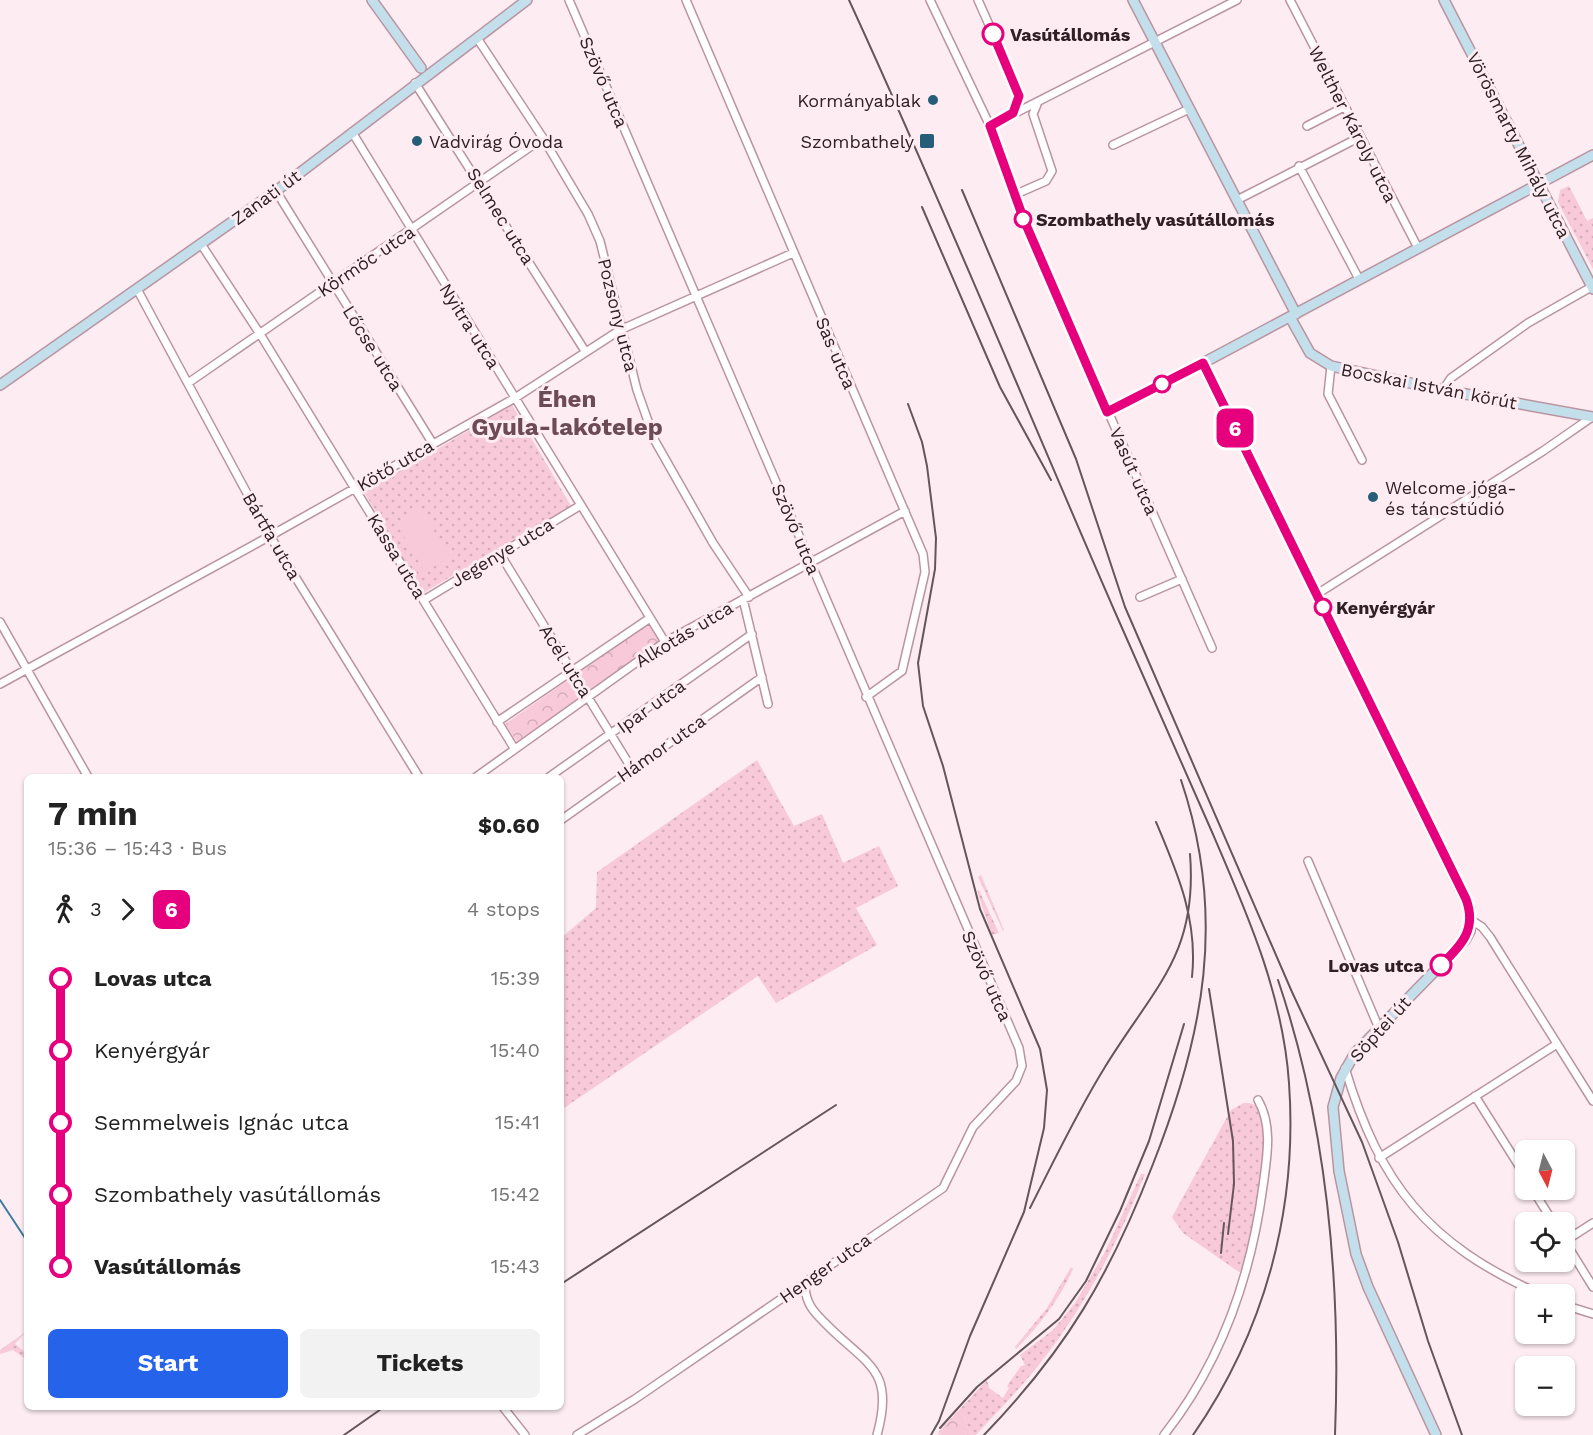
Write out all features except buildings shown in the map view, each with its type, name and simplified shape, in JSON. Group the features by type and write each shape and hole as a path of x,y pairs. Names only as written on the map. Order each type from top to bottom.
{"street":[{"path":"372,0 423,72"},
{"name":"Zanati út","path":"0,385 276,191 415,83 423,72 477,38 527,0"},
{"name":"Szövő utca","path":"569,0 1022,1058"},
{"name":"Sas utca","path":"686,0 922,554 924,580 902,671 866,697"},
{"name":"Vasút utca","path":"930,0 990,126 1014,195 1212,648"},
{"path":"978,0 1019,92 1018,106 1013,113"},
{"name":"Bocskai István körút","path":"1133,0 1237,200 1310,353 1331,366 1443,390 1593,417"},
{"path":"990,126 1237,0"},
{"name":"Welther Károly utca","path":"1290,0 1418,248"},
{"name":"Vörösmarty Mihály utca","path":"1444,0 1593,287"},
{"name":"Pozsony utca","path":"477,38 543,138 594,226 604,257 620,330 639,398 655,441 746,598 768,704"},
{"name":"Selmec utca","path":"415,83 585,351"},
{"path":"1019,92 1038,102"},
{"path":"1014,195 1046,181 1052,171 1033,114 1038,102"},
{"path":"1307,126 1344,107"},
{"path":"1113,145 1189,109"},
{"name":"Nyitra utca","path":"352,132 665,642"},
{"path":"1237,200 1299,166 1360,137"},
{"name":"Körmöc utca","path":"188,382 543,138"},
{"path":"1107,412 1593,155"},
{"path":"1299,166 1359,279"},
{"name":"Lőcse utca","path":"276,191 432,444"},
{"name":"Kassa utca","path":"201,244 260,334 514,748"},
{"name":"Kötő utca","path":"0,684 270,536 514,398 620,330 792,253"},
{"path":"1443,390 1451,378 1528,323 1593,287"},
{"name":"Bártfa utca","path":"137,289 270,536 417,774"},
{"path":"1203,363 1466,899 1471,920 1482,927 1490,937 1593,1101"},
{"path":"1331,366 1328,394 1362,460"},
{"path":"1317,594 1593,417"},
{"name":"Jegenye utca","path":"424,600 581,505"},
{"name":"Alkotás utca","path":"480,774 665,642 905,512"},
{"name":"Acél utca","path":"500,554 632,769"},
{"path":"1140,597 1182,579"},
{"name":"Alkotás utca","path":"497,722 650,618"},
{"path":"0,622 86,774"},
{"name":"Ipar utca","path":"553,774 752,634"},
{"name":"Hámor utca","path":"564,818 762,677"},
{"path":"1308,861 1378,1026"},
{"name":"Söptei út","path":"1436,1435 1368,1287 1350,1234 1333,1122 1335,1098 1346,1068 1378,1026 1453,953 1470,931 1471,920"},
{"path":"1379,1158 1557,1044"},
{"name":"Henger utca","path":"577,1435 635,1399 943,1188 973,1127 1016,1081 1022,1058"},
{"path":"1346,1068 1358,1113 1379,1158 1415,1208 1447,1239 1498,1274 1519,1284"},
{"path":"1475,1096 1515,1160"},
{"path":"1164,1435 1210,1364 1234,1308 1252,1254 1267,1149 1266,1118 1258,1100"},
{"path":"1575,1235 1593,1223"},
{"path":"1575,1257 1593,1287"},
{"path":"810,1279 805,1290 812,1310 880,1377 885,1399 877,1435"},
{"path":"1575,1308 1593,1314"},
{"path":"505,1410 525,1435"}],"green space":[{"path":"1569,186 1587,221 1593,218 1593,269 1558,202 1560,190"},
{"path":"512,405 571,506 423,593 364,492"},
{"path":"421,509 450,557 425,572 396,523"},
{"path":"649,623 661,641 517,742 505,724"},
{"path":"757,760 794,826 822,814 843,863 879,846 898,886 856,908 877,945 776,1003 758,976 564,1108 564,935 596,908 597,872"},
{"path":"981,875 1004,930 1003,931 978,877"},
{"path":"979,890 999,933 992,935 977,891"},
{"path":"1244,1103 1257,1107 1262,1119 1264,1137 1256,1211 1243,1270 1239,1272 1183,1233 1172,1217 1231,1110"},
{"path":"1141,1174 1145,1174 1135,1200 1099,1274 1055,1344 1038,1366 976,1435 973,1435 968,1428 964,1415 936,1435 987,1380 989,1388 1003,1398 1009,1388 1007,1386 1021,1366 1025,1365 1020,1355 1053,1330 1075,1303 1105,1252"},
{"path":"1071,1267 1073,1269 1068,1280 1055,1302 1016,1349 1015,1347 1047,1308"},
{"path":"24,1333 15,1344 24,1351 24,1358 13,1350 0,1354 0,1350"},
{"path":"958,1411 964,1415 973,1435 938,1435"}],"waterway":[{"path":"0,1200 24,1236"}],"railway":[{"path":"849,0 1225,862 1261,954 1279,1018 1289,1083 1290,1130 1288,1177 1282,1222 1271,1267 1240,1354 1193,1435"},
{"path":"962,190 1076,459 1125,607 1292,992 1362,1142 1398,1242 1428,1341 1462,1435"},
{"path":"922,207 1000,387 1051,480"},
{"path":"908,404 922,442 936,538 935,569 918,663 923,706 943,766 980,909 1040,1049 1047,1090 1044,1128 1024,1212 970,1336 939,1421 931,1435"},
{"path":"984,1435 1039,1372 1084,1309 1103,1276 1137,1204 1171,1116 1196,1022 1203,975 1206,927 1203,879 1195,830 1181,780"},
{"path":"1156,822 1179,879 1189,917 1192,936 1192,977"},
{"path":"1030,1208 1095,1084 1156,991 1180,945 1187,919 1191,889 1190,854"},
{"path":"1278,980 1295,1035 1308,1091 1327,1205 1336,1320 1335,1435"},
{"path":"1209,989 1233,1141 1234,1184 1228,1234"},
{"path":"940,1428 977,1387 1059,1319 1086,1281 1120,1211 1149,1141 1184,1024"},
{"path":"564,1282 836,1105"},
{"path":"1221,1253 1224,1223"},
{"path":"344,1435 380,1410"}],"bus line":[{"name":"6","path":"993,34 1019,96 1016,110 990,126 1008,182 1107,412 1203,363 1470,909 1470,931 1465,940 1441,965"}],"place":[{"name":"Vasútállomás","path":"993,34"},
{"name":"Kormányablak","path":"933,100"},
{"name":"Vadvirág Óvoda","path":"417,141"},
{"name":"Szombathely","path":"927,141"},
{"name":"Szombathely vasútállomás","path":"1023,219"},
{"name":"Welcome jóga- és táncstúdió","path":"1373,497"},
{"name":"Kenyérgyár","path":"1323,607"},
{"name":"Lovas utca","path":"1441,965"}],"district":[{"name":"Éhen Gyula-lakótelep","path":"567,413"}]}
